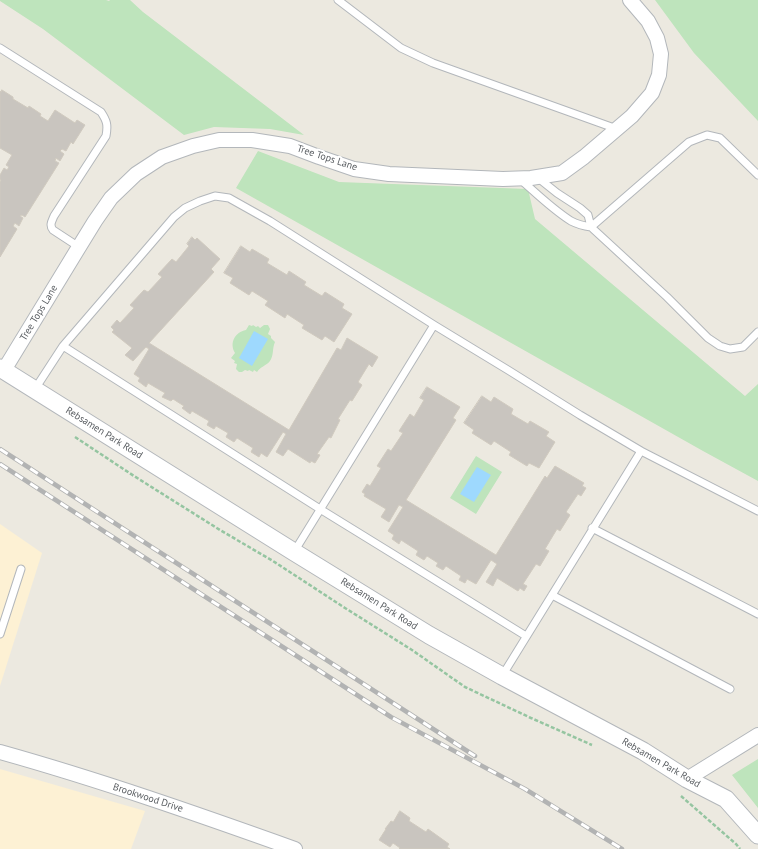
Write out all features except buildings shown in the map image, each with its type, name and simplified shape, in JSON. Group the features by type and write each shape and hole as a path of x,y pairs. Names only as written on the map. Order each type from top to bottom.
{"street":[{"name":"Tree Tops Lane","path":"2,369 111,198 136,174 162,157 192,146 219,140 252,140 290,146 354,168 389,174 520,179 562,173 584,157 632,116 652,94 659,75 661,54 657,38 648,21 630,0"},
{"name":"Rebsamen Park Road","path":"2,369 429,635 502,676 643,751 687,779 726,799 758,835"},
{"path":"687,779 758,735"},
{"name":"Brookwood Drive","path":"0,752 71,773 295,849"}],"lane":[{"path":"338,0 401,48 433,63 617,129"},
{"path":"0,48 101,112 106,120 108,127 106,136 50,224 53,230 79,247"},
{"path":"520,179 552,207 571,221 592,226 688,142 707,135 720,138 758,175"},
{"path":"537,177 547,186 584,211 588,215 592,226 708,338 720,346 730,349 743,347 758,332"},
{"path":"35,389 63,346 174,217 185,208 200,201 215,196 229,198 258,214 580,415 641,451 758,511"},
{"path":"294,552 434,325"},
{"path":"63,346 320,509 526,636"},
{"path":"502,676 592,528 641,451"},
{"path":"592,528 758,614"},
{"path":"0,634 21,569"},
{"path":"552,594 730,689"}],"shaded area":[{"path":"0,524 42,553 0,686"},
{"path":"0,769 145,811 131,849 0,849"}],"green space":[{"path":"0,0 130,0 143,12 304,135 270,129 214,127 184,135 43,29"},
{"path":"655,0 758,0 758,121 694,53"},
{"path":"258,151 339,182 528,189 535,219 745,396 758,384 758,481 236,188"},
{"path":"249,325 256,327 258,326 260,328 264,325 268,325 270,329 268,334 275,342 273,354 270,361 257,372 254,370 253,372 245,370 239,372 236,369 237,364 234,363 235,361 231,358 235,353 233,349 233,342 234,338 242,331 246,330"},
{"path":"476,456 502,472 476,514 450,498"},
{"path":"758,759 758,808 732,775"}],"water":[{"path":"254,331 268,339 252,366 239,358"},
{"path":"477,467 491,475 474,502 460,494"}],"railway":[{"path":"0,449 475,756"},
{"path":"0,464 391,717 525,789 622,849"}]}
